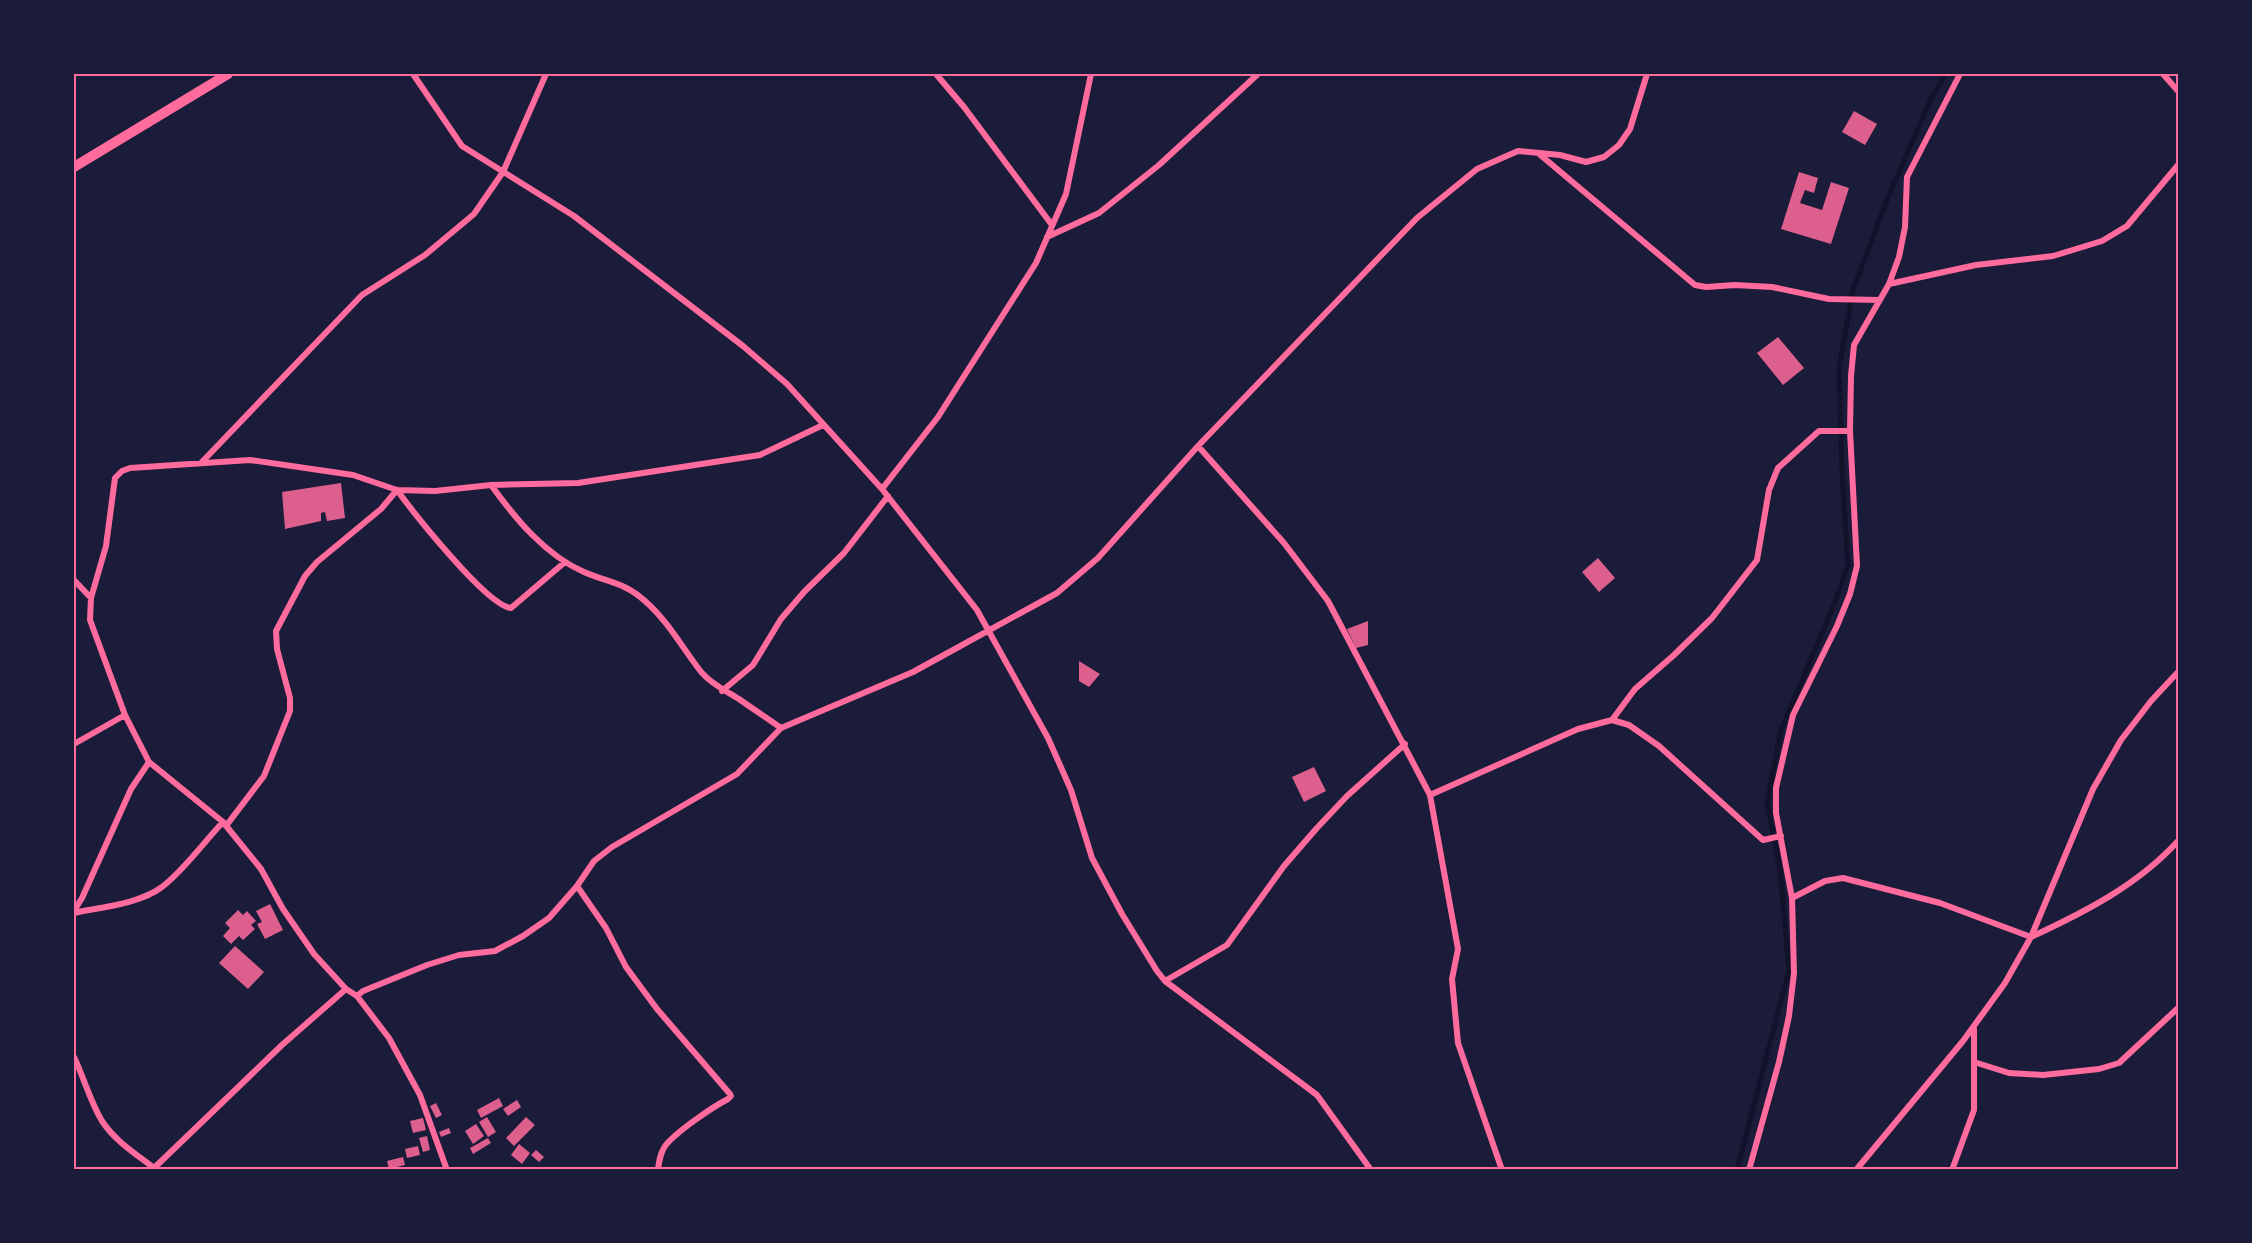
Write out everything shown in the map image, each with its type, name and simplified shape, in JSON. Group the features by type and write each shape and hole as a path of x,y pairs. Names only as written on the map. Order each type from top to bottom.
{"street":[{"path":"74,167 228,74"},
{"path":"413,74 462,146 574,216 743,346 787,384 882,489 977,610 1048,738 1071,790 1092,858 1122,914 1165,981 1317,1095 1371,1170"},
{"path":"201,463 362,296 425,255 474,214 504,172 546,74"},
{"path":"936,74 964,107 1052,225"},
{"path":"882,489 938,417 1036,263 1066,194 1091,74"},
{"path":"1047,237 1099,213 1159,165 1258,74"},
{"path":"357,996 363,991 427,965 459,955 495,951 549,918 577,886 594,861 612,847 737,774 781,728 913,672 1057,593 1098,558 1198,446 1417,218 1477,169 1518,151 1560,155 1586,162 1604,157 1619,145 1629,129 1647,74"},
{"path":"1749,1170 1779,1062 1789,1016 1794,973 1792,898 1776,813 1776,788 1793,716 1837,626 1850,594 1857,566 1850,431 1854,345 1889,284 1899,257 1905,227 1907,177 1960,74"},
{"path":"2163,74 2178,91"},
{"path":"1537,153 1695,285 1772,287 1829,299 1879,300"},
{"path":"1889,284 1976,265 2053,256 2102,242 2127,226 2178,165"},
{"path":"447,1170 420,1095 389,1038 357,996 346,988 314,954 283,909 261,869 225,824 149,762 125,715 90,620 91,598 106,546 115,478 122,471 130,468 250,460 353,475 397,490 435,491 491,485 578,483 760,455 823,425"},
{"path":"1612,720 1635,688 1674,655 1712,618 1757,560 1769,490 1778,468 1819,431 1850,431"},
{"path":"1198,446 1284,543 1328,601 1430,795 1458,949 1452,979 1458,1043 1503,1170"},
{"path":"491,485 543,545 565,562 584,572 619,583 645,601 677,637 703,674 722,691 781,728"},
{"path":"397,490 423,526 479,585 505,607 511,608 565,562"},
{"path":"74,912 134,900 161,888 180,871 202,843 225,824 264,776 290,711 290,698 277,649 276,631 305,576 317,562 381,509 397,490"},
{"path":"722,691 753,665 781,619 804,592 844,553 888,496"},
{"path":"74,580 91,598"},
{"path":"1856,1170 1974,1028 2005,983 2031,937 2093,789 2121,740 2151,701 2178,672"},
{"path":"74,744 125,715"},
{"path":"1430,795 1578,729 1612,720 1629,725 1659,746 1763,840 1781,837"},
{"path":"1165,981 1227,945 1284,866 1316,829 1347,796 1405,744"},
{"path":"74,912 131,789 149,762"},
{"path":"1792,898 1825,881 1843,878 1940,903 2031,937 2071,918 2130,884 2163,858 2178,840"},
{"path":"577,886 606,928 626,967 657,1010 730,1094 728,1099 666,1145 658,1170"},
{"path":"74,1057 82,1072 90,1097 103,1121 125,1145 153,1169 282,1045 346,988"},
{"path":"1974,1062 2009,1073 2043,1075 2099,1069 2119,1063 2178,1008"},
{"path":"1952,1170 1974,1110 1974,1028"}],"building":[{"path":"1854,111 1877,124 1865,145 1842,132"},
{"path":"1799,172 1818,178 1814,193 1805,190 1800,203 1822,210 1831,182 1849,188 1831,244 1781,229"},
{"path":"1778,337 1804,368 1783,385 1757,353"},
{"path":"341,483 345,518 327,521 325,512 321,513 321,521 285,529 282,492"},
{"path":"1598,558 1615,578 1599,592 1582,572"},
{"path":"1368,621 1368,645 1356,648 1347,629"},
{"path":"1079,661 1100,674 1089,687 1079,681"},
{"path":"1314,767 1326,791 1304,802 1292,777"},
{"path":"270,904 283,930 265,939 257,924 262,922 256,911"},
{"path":"238,910 243,915 247,911 256,921 251,925 255,929 243,940 239,936 231,944 223,936 230,928 225,923"},
{"path":"235,946 264,972 248,989 219,963"},
{"path":"499,1098 503,1106 481,1118 477,1110"},
{"path":"517,1100 521,1107 508,1116 503,1109"},
{"path":"436,1103 442,1115 436,1118 430,1106"},
{"path":"487,1117 496,1132 488,1137 479,1122"},
{"path":"526,1117 535,1125 514,1146 506,1138"},
{"path":"423,1118 426,1130 413,1133 410,1121"},
{"path":"476,1124 484,1136 473,1144 465,1131"},
{"path":"449,1128 451,1133 441,1137 439,1132"},
{"path":"427,1136 430,1150 423,1152 419,1138"},
{"path":"488,1138 491,1143 473,1154 470,1148"},
{"path":"519,1144 530,1153 522,1164 511,1155"},
{"path":"418,1146 420,1155 407,1158 405,1149"},
{"path":"536,1150 544,1157 539,1162 531,1155"},
{"path":"403,1157 405,1165 389,1169 387,1161"}],"waterway":[{"path":"1737,1170 1789,970 1780,869 1767,802 1781,730 1835,602 1848,565 1839,368 1853,290 1888,197 1930,101 1946,74"}]}
